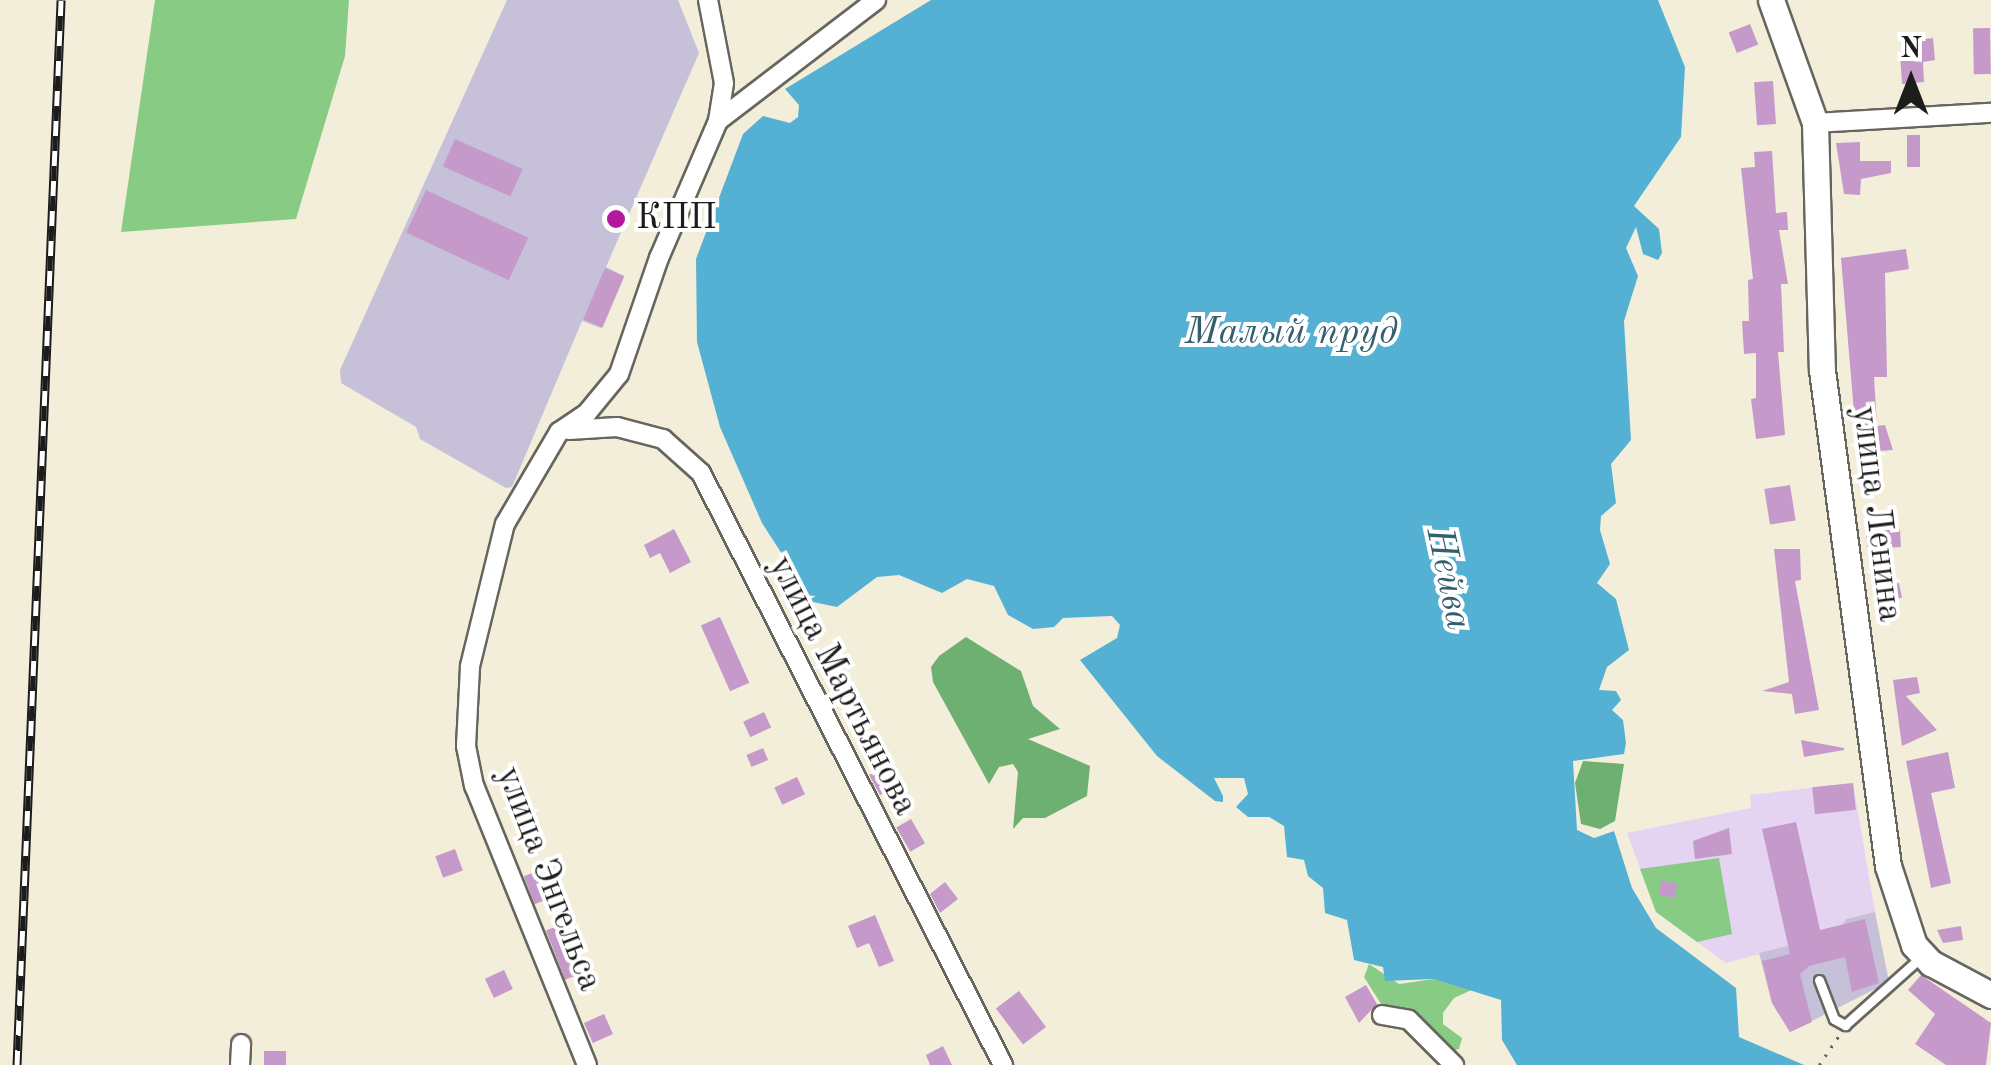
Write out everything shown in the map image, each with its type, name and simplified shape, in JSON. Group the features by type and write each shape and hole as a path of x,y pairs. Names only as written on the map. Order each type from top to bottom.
{"street":[{"path":"718,121 851,8 876,0"},
{"name":"улица Ленина","path":"1770,0 1815,123 1822,370 1862,687 1888,866 1906,930 1922,956"},
{"name":"улица Энгельса","path":"587,1065 515,900 466,746 470,666 493,558 505,524 559,432 587,413 620,374 659,258 718,121 724,83 712,3"},
{"path":"1815,123 1991,114"},
{"name":"улица Мартьянова","path":"559,432 584,426 640,432 683,452 701,473 1002,1065"},
{"path":"1922,956 1991,994"},
{"path":"1382,1015 1408,1020 1454,1065"},
{"path":"240,1065 241,1044"}],"lane":[{"path":"1819,980 1834,1019 1846,1026 1922,956"}],"path":[{"path":"1819,1065 1846,1026"}],"shaded area":[{"path":"507,0 678,0 699,53 606,267 624,276 601,328 582,321 512,487 506,488 420,439 416,427 341,383 340,370"},
{"path":"1853,783 1875,912 1846,919 1839,932 1726,963 1656,912 1627,833 1751,808 1750,795"},
{"path":"1875,912 1889,982 1790,1032 1772,1003 1759,953 1838,933 1846,919"}],"green space":[{"path":"155,0 349,0 345,56 296,219 121,232"},
{"path":"966,637 1021,671 1033,706 1060,729 1028,739 1090,766 1087,796 1045,818 1023,818 1013,829 1018,772 1013,764 999,767 989,784 933,682 931,667 939,656"},
{"path":"1583,761 1624,764 1615,821 1600,829 1581,824 1575,783"},
{"path":"1719,858 1732,934 1697,942 1656,912 1640,869"},
{"path":"1369,964 1399,984 1434,979 1476,988 1454,998 1443,1013 1443,1024 1462,1038 1459,1049 1452,1051 1381,1004 1364,977"}],"water":[{"name":"Малый пруд","path":"931,0 1658,0 1685,67 1681,137 1634,206 1659,229 1662,253 1658,260 1643,254 1636,227 1626,248 1638,276 1624,321 1631,440 1611,464 1616,503 1601,516 1600,530 1610,564 1597,583 1616,599 1629,650 1607,667 1599,690 1616,691 1621,700 1612,710 1623,720 1626,743 1624,754 1573,761 1577,830 1594,838 1614,831 1632,888 1656,928 1736,988 1739,1037 1804,1065 1517,1065 1502,1040 1501,1000 1434,979 1385,981 1383,967 1354,960 1347,920 1325,913 1323,888 1308,876 1304,860 1287,857 1284,826 1269,817 1248,817 1236,807 1248,794 1244,778 1214,778 1223,796 1223,802 1215,801 1157,756 1080,660 1117,638 1120,625 1112,616 1063,618 1054,627 1033,629 1008,615 994,586 967,579 942,593 899,575 877,577 837,607 813,602 762,523 720,427 697,342 696,259 743,134 763,116 790,123 798,117 799,105 785,89"}],"building":[{"path":"1750,24 1758,44 1737,53 1729,33"},
{"path":"1973,28 1990,28 1991,74 1974,74"},
{"path":"1933,38 1935,60 1923,62 1924,82 1902,84 1900,54 1909,53 1908,41"},
{"path":"1773,81 1776,124 1757,125 1754,82"},
{"path":"1907,135 1920,135 1920,167 1907,167"},
{"path":"455,139 523,169 510,197 443,166"},
{"path":"1860,142 1860,161 1891,161 1891,173 1861,179 1860,195 1844,194 1836,143"},
{"path":"1772,151 1776,213 1787,212 1788,230 1779,230 1788,284 1781,284 1784,352 1778,352 1785,435 1756,439 1751,399 1756,398 1756,353 1744,354 1742,321 1749,321 1748,280 1753,279 1741,168 1755,167 1754,152"},
{"path":"426,190 528,238 509,280 406,233"},
{"name":"КПП","path":"614,209 626,215 618,230 606,224"},
{"path":"1906,249 1909,269 1885,273 1887,377 1874,377 1877,426 1885,425 1893,450 1879,451 1884,479 1860,484 1841,258"},
{"path":"605,268 624,276 602,328 583,320"},
{"path":"1790,485 1796,521 1770,525 1764,489"},
{"path":"674,529 691,562 670,573 660,553 650,558 644,545"},
{"path":"1900,529 1901,547 1867,549 1866,531"},
{"path":"1774,549 1800,549 1801,580 1795,581 1819,710 1795,714 1792,694 1762,691 1789,682"},
{"path":"1899,583 1902,598 1876,603 1873,588"},
{"path":"720,617 749,683 730,691 701,626"},
{"path":"1917,677 1920,693 1906,696 1937,730 1902,746 1893,680"},
{"path":"764,712 771,727 750,737 743,722"},
{"path":"1801,740 1844,748 1844,750 1804,757"},
{"path":"763,748 768,760 752,767 746,755"},
{"path":"1948,752 1955,788 1931,793 1951,883 1931,888 1906,761"},
{"path":"878,771 887,792 880,795 869,775"},
{"path":"797,777 805,794 782,805 774,788"},
{"path":"1853,783 1856,810 1815,814 1812,787"},
{"path":"911,819 925,843 910,852 896,827"},
{"path":"1796,822 1820,930 1865,919 1879,983 1852,992 1845,957 1809,966 1800,974 1812,1022 1790,1032 1772,1003 1762,961 1790,954 1762,829"},
{"path":"1729,828 1732,854 1695,859 1693,841"},
{"path":"455,849 463,871 443,878 435,856"},
{"path":"535,872 546,900 535,904 524,876"},
{"path":"1662,880 1678,884 1674,898 1658,895"},
{"path":"945,882 958,899 940,913 930,894"},
{"path":"875,915 894,961 879,967 869,943 857,948 848,926"},
{"path":"560,925 579,974 565,980 546,930"},
{"path":"1961,926 1963,940 1943,943 1937,930"},
{"path":"504,970 513,989 494,998 485,979"},
{"path":"1921,975 1991,1023 1986,1065 1946,1065 1915,1044 1935,1014 1908,990"},
{"path":"1366,985 1377,1004 1359,1023 1345,997"},
{"path":"1019,991 1046,1027 1023,1044 996,1008"},
{"path":"604,1014 613,1034 593,1043 584,1023"},
{"path":"943,1046 952,1065 930,1065 926,1055"},
{"path":"264,1051 286,1051 286,1065 264,1065"}],"railway":[{"path":"17,1065 61,0"}],"place":[{"name":"КПП","path":"616,219"}],"water label":[{"name":"Нейва","path":"1447,579"}]}
